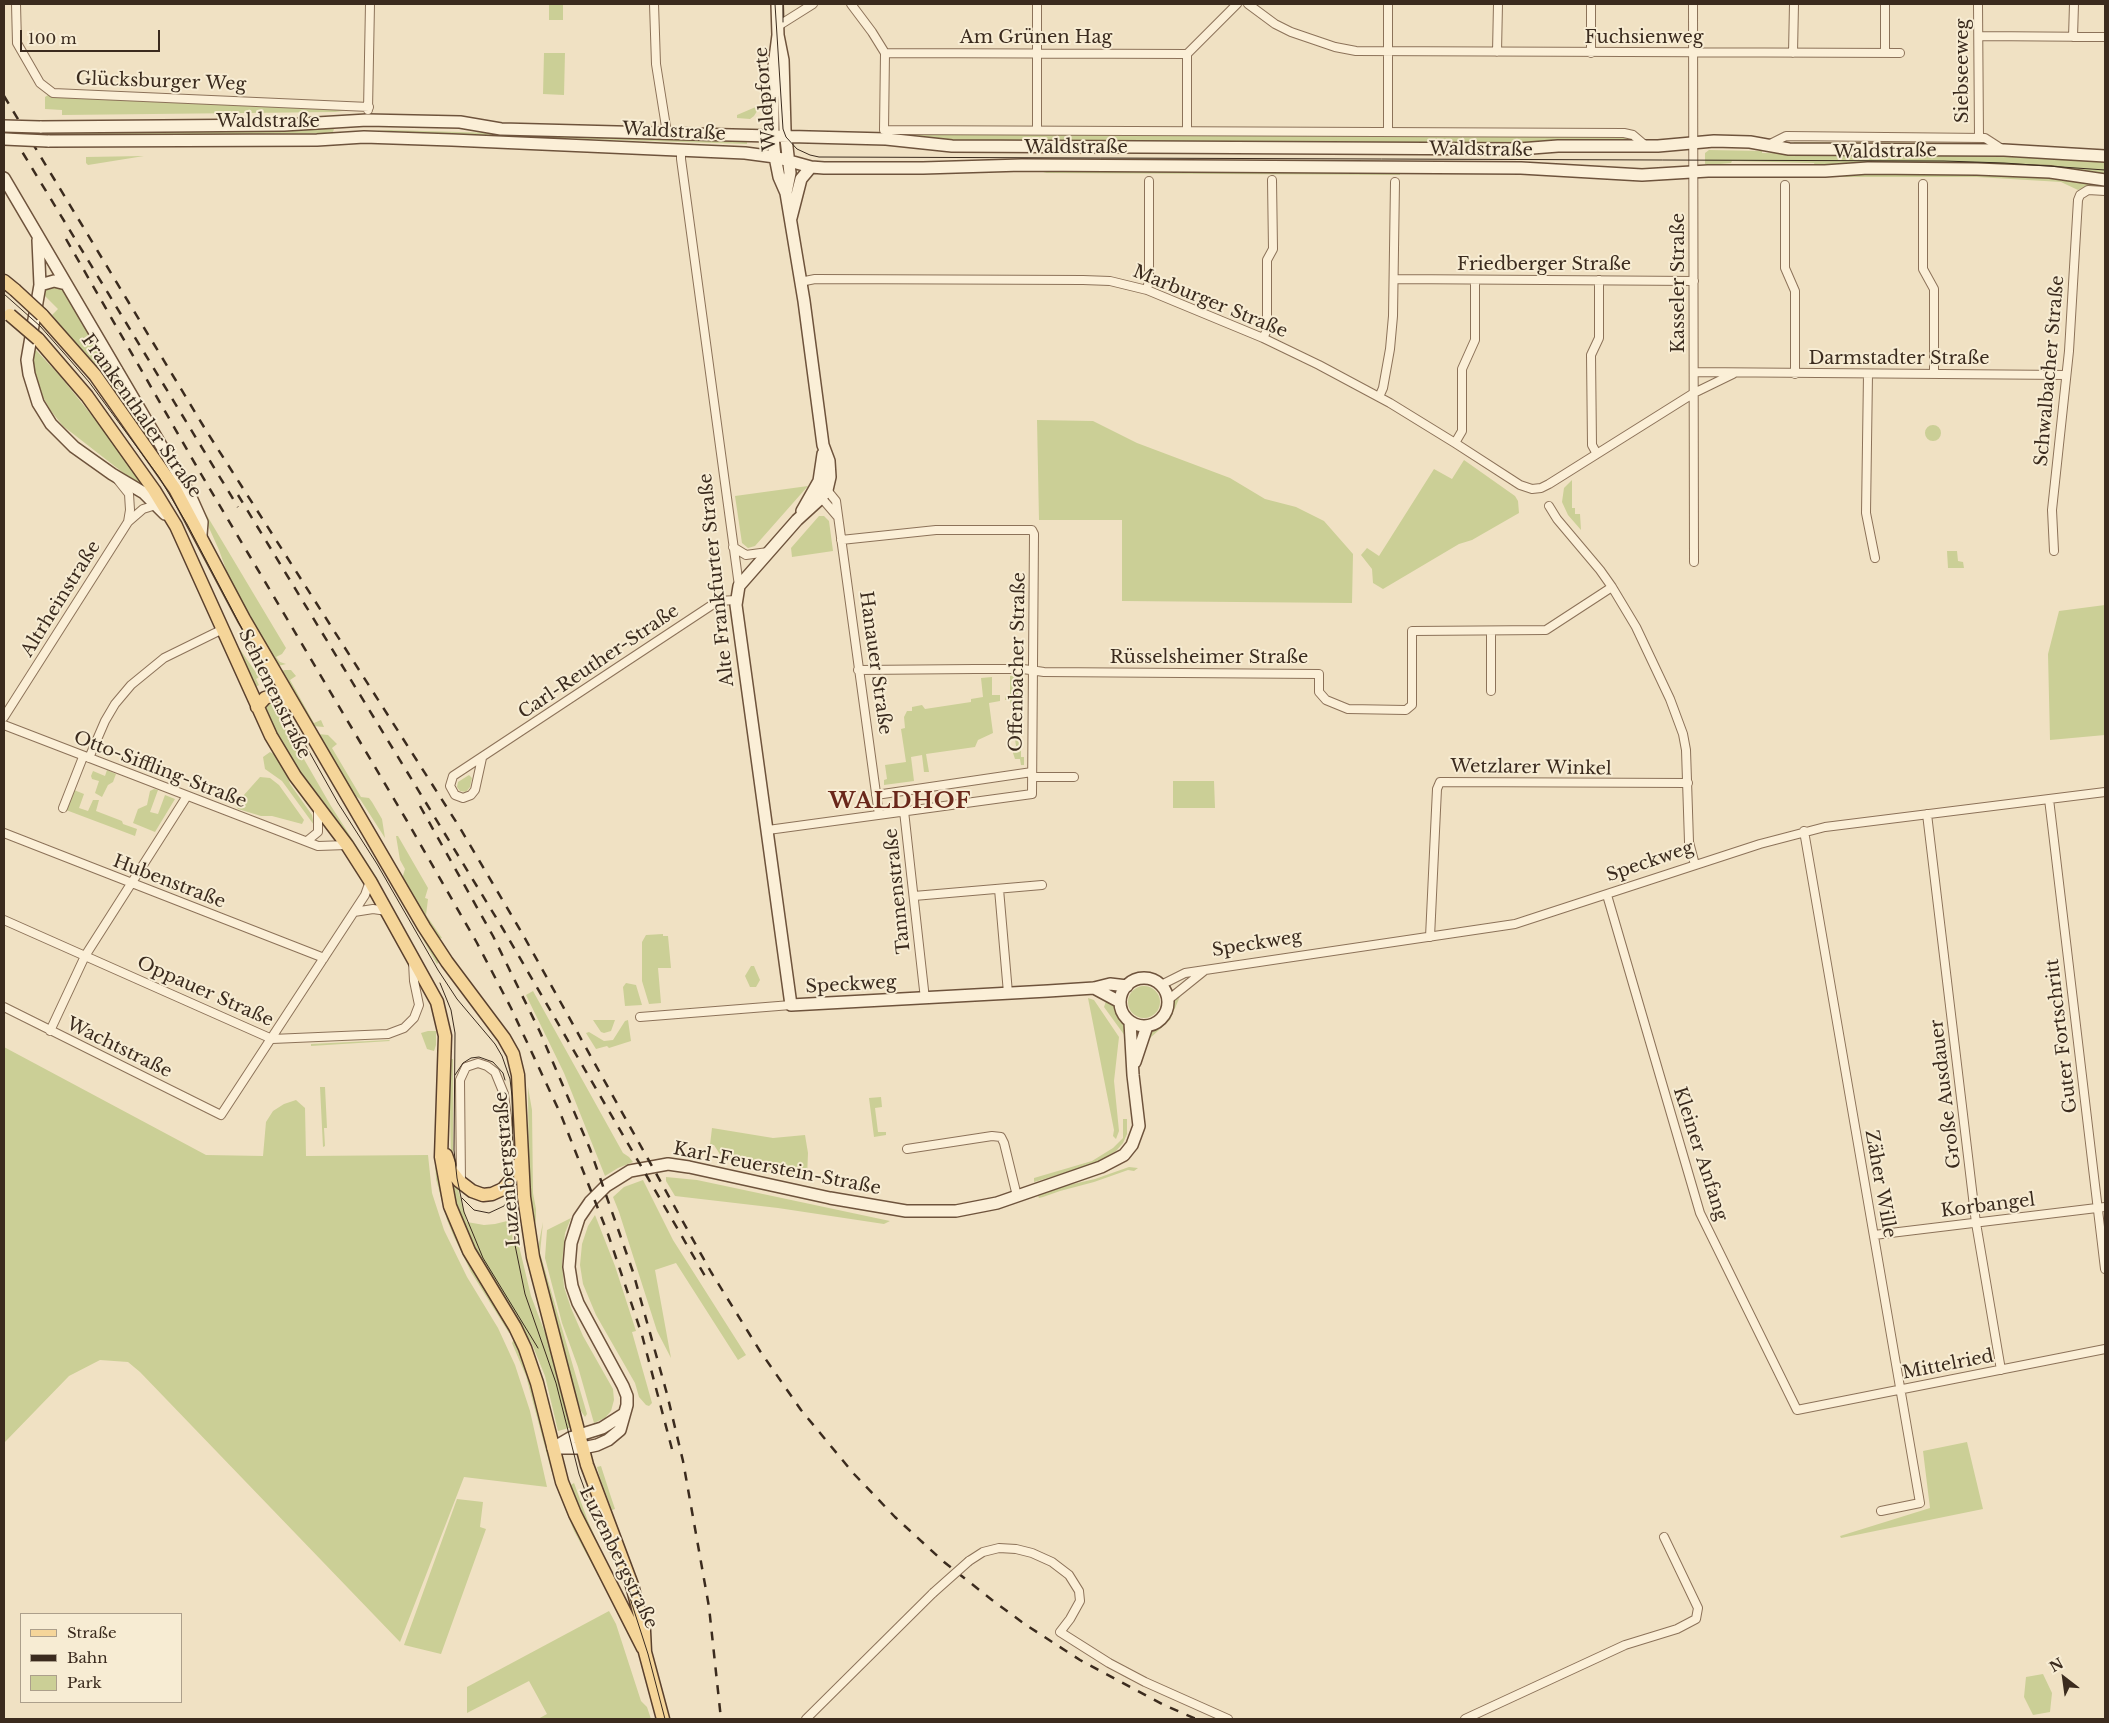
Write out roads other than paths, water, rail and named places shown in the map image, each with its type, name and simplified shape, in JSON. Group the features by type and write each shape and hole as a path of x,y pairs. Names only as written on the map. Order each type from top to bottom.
{"main road":[{"name":"Waldpforte","path":"777,4 778,31 783,60 788,160"},
{"name":"Waldpforte","path":"773,137 773,74 778,31"},
{"name":"Waldstraße","path":"4,126 284,125 367,120 460,122 501,128 886,139 962,146 1520,148 1750,142 1805,149 2004,150 2105,156"},
{"path":"739,586 821,493 830,472 823,445 804,301 786,193 779,177 773,137"},
{"name":"Waldstraße","path":"4,139 48,141 380,138 681,150 775,157 811,167 923,168 1041,165 1462,167 1563,169 1642,175 1708,171 1977,168 2050,172 2105,180"},
{"path":"786,193 790,178 788,160"},
{"path":"790,220 801,179 811,167"},
{"path":"4,178 189,493 202,522 201,535"},
{"name":"Schienenstraße","path":"38,236 40,285 27,360 29,374 38,403 45,416 74,447 112,474 144,493 176,526 279,749 370,881 437,1002 443,1024"},
{"name":"Frankenthaler Straße","path":"4,275 10,286 42,315 95,375 176,489 201,535"},
{"path":"40,285 54,281 66,284"},
{"name":"Frankenthaler Straße","path":"7,313 38,339 87,396 136,463 176,526"},
{"name":"Schienenstraße","path":"201,535 244,618 354,804"},
{"name":"Alte Frankfurter Straße","path":"739,586 736,600 741,648 791,1005"},
{"path":"258,707 265,698 277,694 296,707"},
{"name":"Luzenbergstraße","path":"354,804 424,927 447,962 504,1038 512,1054 518,1075 527,1226 532,1249 583,1448 598,1496 632,1585 644,1631 645,1652"},
{"name":"Speckweg","path":"791,1005 1008,994 1094,988 1110,984 1127,986 1133,981 1147,978 1161,984"},
{"path":"1161,984 1165,989 1168,1000"},
{"path":"1127,986 1120,1002 1123,1013 1130,1022 1147,1026"},
{"path":"1094,988 1120,1002"},
{"name":"Speckweg","path":"1147,1026 1160,1020 1168,1007 1168,1000"},
{"name":"Karl-Feuerstein-Straße","path":"553,1448 583,1448 608,1440 620,1430 627,1402 625,1389 578,1303 572,1286 569,1266 571,1243 579,1218 595,1196 616,1178 647,1167 668,1164 830,1198 916,1212 964,1210 1017,1196 1101,1167 1129,1150 1136,1139 1139,1126 1130,1022"},
{"name":"Luzenbergstraße","path":"443,1024 445,1056 441,1141 444,1181 450,1206 468,1251 515,1327 525,1348 537,1383 562,1482 575,1514 645,1652 663,1719"},
{"name":"Karl-Feuerstein-Straße","path":"1133,1069 1147,1026"},
{"path":"441,1141 452,1172 461,1183 475,1193 488,1195 501,1190 510,1181 522,1159"},
{"path":"553,1448 580,1434 602,1428 624,1414"}],"street":[{"name":"Glücksburger Weg","path":"16,4 17,42 40,83 53,92 369,107"},
{"path":"367,120 369,107 370,4"},
{"path":"654,4 656,64 667,133"},
{"path":"778,31 813,4"},
{"path":"851,4 885,53"},
{"path":"1037,4 1037,130"},
{"path":"1188,131 1187,54 1237,4"},
{"name":"Fuchsienweg","path":"1248,4 1275,24 1311,39 1335,47 1356,51 1900,53"},
{"path":"1388,4 1388,132"},
{"path":"1497,52 1498,4"},
{"path":"1590,53 1591,4"},
{"name":"Kasseler Straße","path":"1694,4 1694,562"},
{"path":"1793,53 1794,4"},
{"path":"1885,4 1885,53"},
{"name":"Siebseeweg","path":"1978,4 1980,36 1979,138"},
{"path":"2074,4 2074,36"},
{"path":"1980,36 2105,37"},
{"name":"Am Grünen Hag","path":"885,53 1187,54"},
{"name":"Waldstraße","path":"885,53 884,130 1624,133 1633,135 1647,146"},
{"name":"Waldstraße","path":"1768,145 1786,136 1985,138 2004,150"},
{"name":"Alte Frankfurter Straße","path":"681,150 739,586"},
{"path":"1263,338 1267,330 1267,260 1272,249 1272,180"},
{"path":"1147,290 1149,280 1149,181"},
{"path":"1379,397 1384,388 1390,349 1394,279 1395,182"},
{"path":"1923,184 1923,269 1934,289 1934,374"},
{"path":"1785,185 1785,268 1795,291 1795,374"},
{"name":"Schwalbacher Straße","path":"2054,550 2052,510 2066,375 2080,195 2088,190 2105,191"},
{"name":"Marburger Straße","path":"800,282 815,279 1083,280 1110,281 1147,290 1263,338 1379,397 1520,485 1532,489 1542,488"},
{"name":"Friedberger Straße","path":"1394,279 1694,281"},
{"path":"1455,443 1462,431 1462,369 1475,340 1475,280"},
{"path":"1597,454 1592,446 1591,356 1599,338 1599,280"},
{"name":"Darmstadter Straße","path":"1694,372 1733,374 2066,375"},
{"name":"Darmstadter Straße","path":"1542,488 1694,393 1733,374"},
{"path":"1868,374 1866,513 1876,558"},
{"path":"112,474 126,490 129,498 128,522"},
{"name":"Hanauer Straße","path":"821,493 837,516 879,814"},
{"name":"Altrheinstraße","path":"4,717 128,522 143,509 156,505"},
{"path":"1549,506 1557,519 1612,587 1636,627 1662,679 1679,721 1686,750 1689,842 1695,865"},
{"name":"Offenbacher Straße","path":"840,540 936,530 1032,530 1034,534 1032,794 904,811"},
{"path":"733,547 746,555 768,552"},
{"name":"Rüsselsheimer Straße","path":"858,670 1033,670 1319,674 1319,692 1326,700 1348,709 1406,710 1412,705 1412,631 1546,630 1612,587"},
{"name":"Carl-Reuther-Straße","path":"482,758 475,790 471,795 462,798 455,795 450,786 453,776 718,601 736,600"},
{"path":"63,808 86,757 108,716 115,704 131,685 164,658 222,629"},
{"path":"1491,631 1491,691"},
{"name":"Otto-Siffling-Straße","path":"4,725 318,846 347,846"},
{"path":"876,795 1032,774 1074,777"},
{"name":"Wetzlarer Winkel","path":"1430,937 1437,789 1440,782 1688,783"},
{"name":"Speckweg","path":"1161,984 1185,973 1515,924 1804,831 2105,792"},
{"path":"50,1031 85,956 187,796"},
{"name":"Guter Fortschritt","path":"2049,799 2102,1207 2105,1269"},
{"path":"307,841 318,832 318,808"},
{"path":"768,830 904,811"},
{"name":"Tannenstraße","path":"904,811 925,998"},
{"name":"Große Ausdauer","path":"1927,814 1976,1223 2002,1370"},
{"name":"Zäher Wille","path":"1804,831 1920,1503 1881,1511"},
{"name":"Hubenstraße","path":"4,832 324,958"},
{"path":"272,1039 365,895 370,881"},
{"path":"914,896 1042,885"},
{"path":"999,889 1008,994"},
{"name":"Kleiner Anfang","path":"1607,895 1700,1213 1797,1410"},
{"path":"354,912 372,909 387,911"},
{"name":"Oppauer Straße","path":"4,920 272,1039 388,1034 404,1028"},
{"name":"Schienenstraße","path":"404,1028 414,1018 419,1005 414,981 413,958"},
{"name":"Speckweg","path":"1168,1000 1206,970"},
{"name":"Speckweg","path":"640,1017 791,1005"},
{"name":"Wachtstraße","path":"4,1007 221,1115 272,1039"},
{"name":"Luzenbergstraße","path":"461,1183 460,1077 466,1067 478,1063 487,1066 495,1072 504,1094 507,1112 510,1181"},
{"path":"906,1149 992,1136 1001,1137 1017,1196"},
{"name":"Korbangel","path":"1874,1235 2102,1207"},
{"name":"Mittelried","path":"1797,1410 2105,1349"},
{"path":"1465,1719 1625,1645 1677,1629 1696,1619 1698,1608 1664,1537"},
{"path":"806,1719 933,1593 969,1561 983,1552 999,1548 1016,1549 1032,1553 1059,1567 1069,1575 1077,1586 1080,1601 1060,1632 1109,1663 1145,1682 1228,1719"}],"tram line":[{"path":"775,4 783,129 786,137 797,149 819,157 1944,161 2105,170"},
{"path":"783,4 783,22"},
{"path":"4,294 40,326 89,382 159,477 187,524 270,682 338,803 377,864 438,970 457,999 495,1044 502,1056 510,1079 512,1096 515,1245 525,1294 556,1383 579,1474 594,1515 630,1598 648,1654 665,1719"},
{"path":"440,983 451,1010 455,1033 454,1150 464,1212 483,1258 538,1348"},
{"path":"455,1075 463,1063 471,1058 479,1057 493,1062 503,1073 505,1080"},
{"path":"462,1198 474,1210 489,1213 504,1206 513,1192"}],"railway":[{"path":"4,96 207,432 460,828 522,933 711,1272 760,1351 801,1410 854,1474 895,1517 944,1562 992,1600 1026,1625 1080,1660 1164,1705 1196,1719"},
{"path":"4,122 238,507"},
{"path":"66,239 201,474 407,821 477,943 511,1008 561,1115 608,1234 642,1335 673,1453"},
{"path":"238,495 503,929 705,1276"},
{"path":"420,806 493,936 540,1032 590,1149 633,1272 667,1394 683,1461 709,1607 721,1719"}],"district":[{"name":"WALDHOF","path":"900,802"}]}
